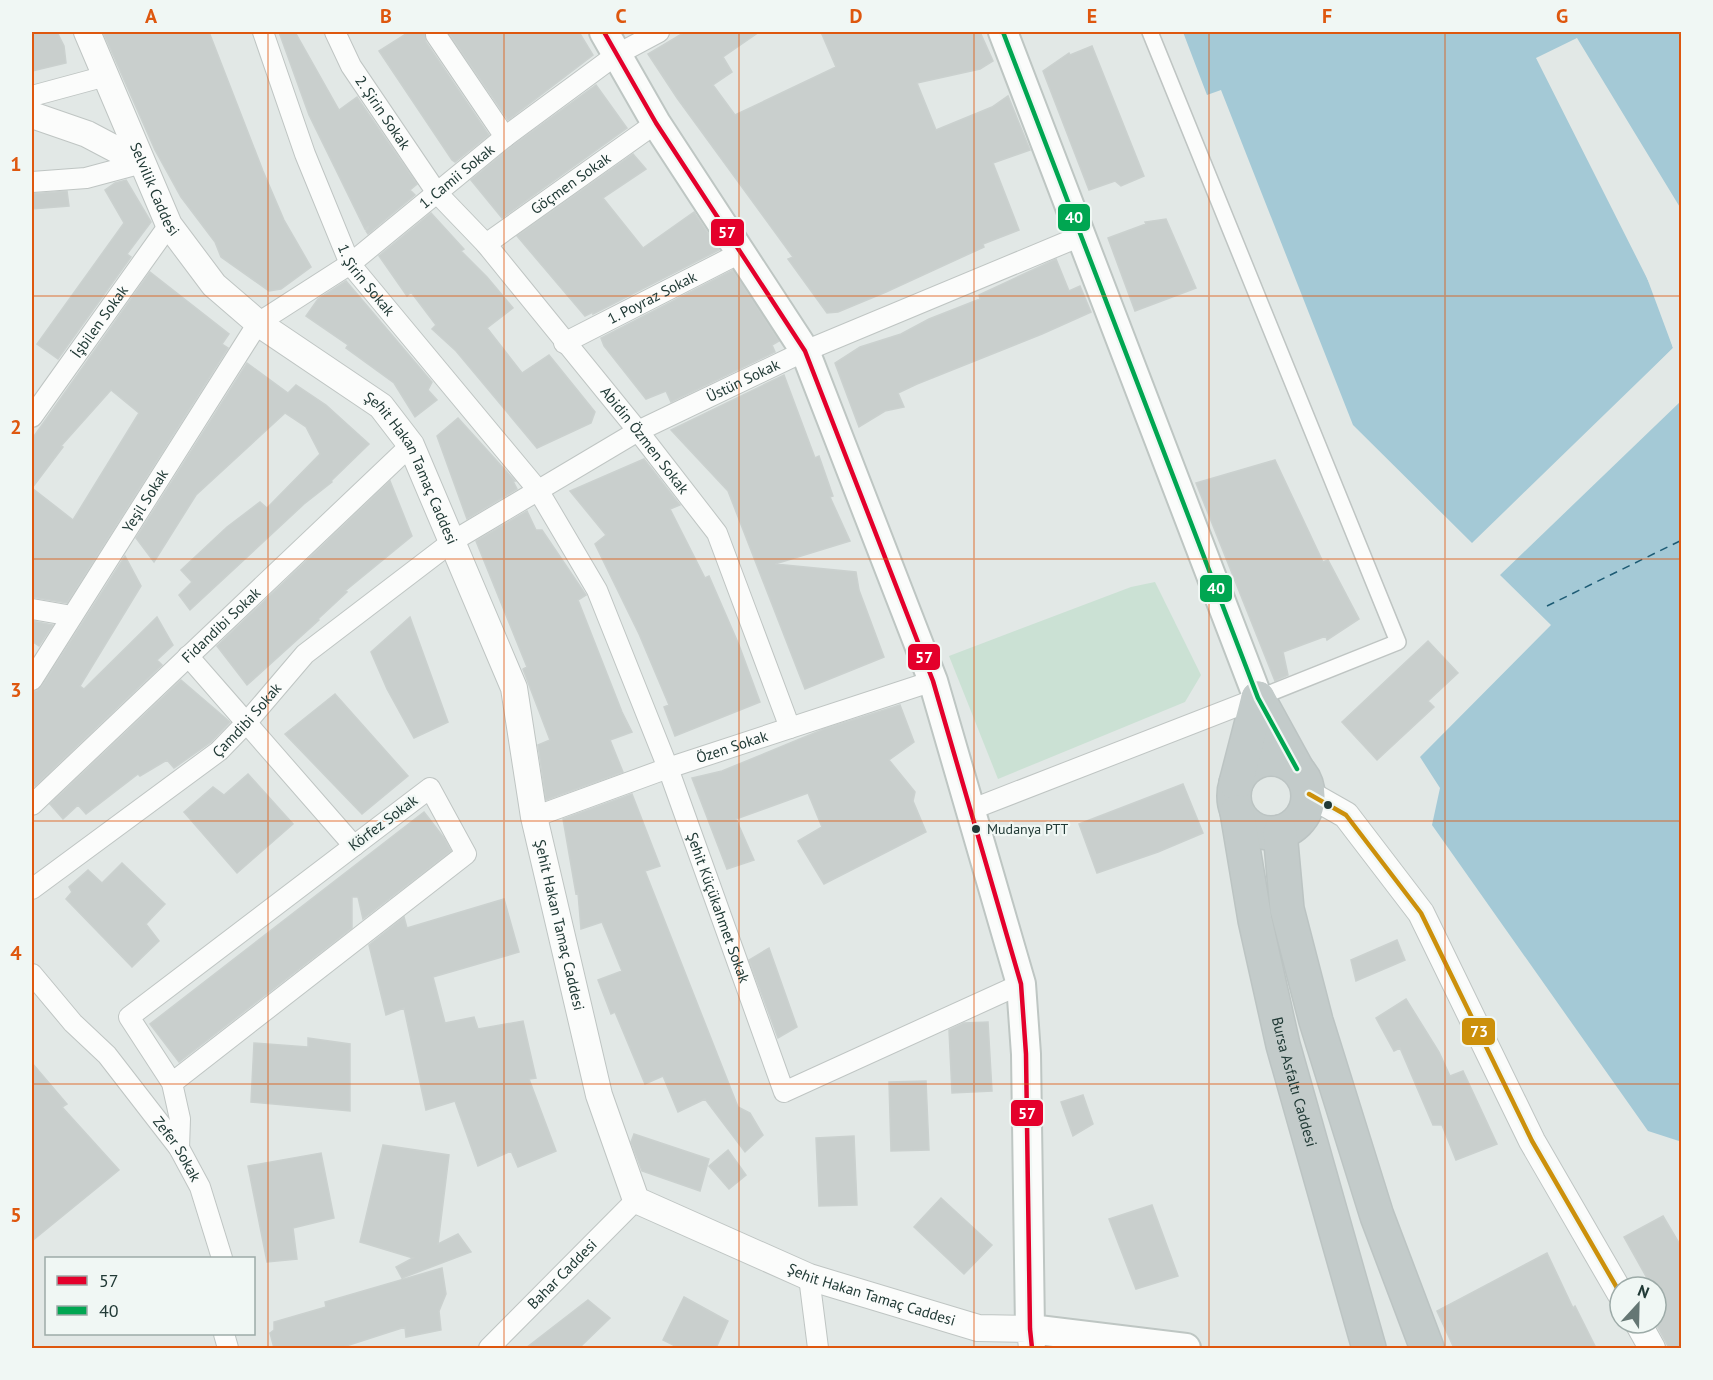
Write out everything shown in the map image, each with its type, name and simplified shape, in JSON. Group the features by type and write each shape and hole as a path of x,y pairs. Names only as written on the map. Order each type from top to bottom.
{"highway":[{"path":"1258,698 1303,781 1308,807 1292,827 1267,834 1244,823 1236,798 1258,698"},
{"path":"1236,798 1246,769 1262,760 1274,758 1286,762 1303,781"},
{"name":"Bursa Asfaltı Caddesi","path":"1236,798 1256,920 1283,1045 1369,1348"},
{"path":"1280,832 1287,909 1316,1021 1377,1216 1427,1348"}],"main road":[{"path":"1003,32 1258,698"},
{"path":"610,43 656,123 804,351 933,681 1021,984 1026,1054 1030,1339 1186,1348"}],"street":[{"name":"Selvilik Caddesi","path":"87,32 169,225 214,285 258,323"},
{"name":"1. Şirin Sokak","path":"263,32 305,154 350,264 538,490"},
{"name":"2. Şirin Sokak","path":"335,32 351,66 437,193"},
{"name":"1. Camii Sokak","path":"258,323 350,264 505,137 610,43 659,32"},
{"path":"970,810 1398,642 1150,32"},
{"path":"436,35 505,137"},
{"path":"32,96 106,76"},
{"path":"32,115 87,134 142,163"},
{"name":"Göçmen Sokak","path":"486,244 656,123"},
{"path":"32,182 86,178 142,163"},
{"name":"Abidin Özmen Sokak","path":"437,193 486,244 638,431 717,533 789,728"},
{"name":"İşbilen Sokak","path":"35,404 169,225"},
{"name":"Üstün Sokak","path":"453,541 638,431 804,351 1082,236"},
{"name":"1. Poyraz Sokak","path":"564,342 740,253"},
{"name":"Şehit Hakan Tamaç Caddesi","path":"258,323 381,406 411,445 453,541 514,688 534,817 599,1095 636,1200 809,1277 978,1328 1030,1339"},
{"name":"Yeşil Sokak","path":"32,680 258,323"},
{"name":"Fidandibi Sokak","path":"32,804 411,445"},
{"name":"Şehit Küçükahmet Sokak","path":"538,490 597,590 668,768 784,1092 1021,984"},
{"name":"Çamdibi Sokak","path":"32,889 219,751 305,654 453,541"},
{"path":"32,609 72,616"},
{"path":"188,656 354,846"},
{"name":"Özen Sokak","path":"534,817 668,768 933,681"},
{"path":"1303,781 1346,815 1421,913 1532,1141 1610,1275"},
{"name":"Körfez Sokak","path":"172,1083 466,854 430,788 129,1017 172,1083 180,1119 179,1148"},
{"name":"Zefer Sokak","path":"32,974 73,1023 106,1055 179,1148 201,1188 222,1257"},
{"name":"Bahar Caddesi","path":"489,1348 636,1200"},
{"path":"809,1277 818,1348"}],"green space":[{"path":"1155,582 1201,675 1185,702 998,779 949,656 1131,587"}],"water":[{"path":"1183,32 1681,32 1681,209 1577,38 1536,58 1663,310 1673,348 1472,543 1353,425 1221,90 1207,95"},
{"path":"1681,401 1681,1145 1679,1141 1648,1131 1432,825 1440,788 1420,757 1551,625 1500,575"}],"pier":[{"path":"1637,251 1666,309 1676,349 1566,456 1673,348"}],"building":[{"path":"32,32 57,32 64,46 66,63 32,71"},
{"path":"103,32 209,32 284,220 311,267 281,289 269,291 221,257 215,242 181,197 155,150"},
{"path":"279,32 295,32 339,110 357,97 417,184 410,190 415,195 368,234 366,231 369,226 365,229 309,115"},
{"path":"409,32 425,32 426,42 489,135 455,162 379,51"},
{"path":"448,32 579,32 593,55 508,120"},
{"path":"685,32 759,32 723,57 732,72 713,85 735,115 836,67 821,32 980,32 993,61 980,69 917,83 936,130 992,107 1008,96 1030,150 993,163 1019,230 983,244 984,247 886,292 838,312 827,313 788,259 793,257 677,98 648,54"},
{"path":"1092,46 1144,176 1121,186 1115,181 1089,190 1043,71 1069,53 1070,55"},
{"path":"596,85 627,128 502,218 471,180 512,146"},
{"path":"633,154 646,169 603,198 643,248 694,212 719,250 585,316 517,236"},
{"path":"126,180 151,222 127,254 131,257 58,359 37,344 124,223 105,190 115,183"},
{"path":"67,191 69,206 32,209 32,194"},
{"path":"431,213 464,249 461,251 513,308 487,328 522,373 549,355 595,412 591,423 537,448 456,351 432,329 436,325 411,292 407,296 379,256"},
{"path":"1166,219 1196,288 1135,311 1108,238 1146,224 1145,222"},
{"path":"1056,259 1069,291 1080,286 1091,312 898,393 904,407 885,411 859,427 835,363 860,347 901,334 929,319 980,299 979,295"},
{"path":"733,270 779,341 772,345 775,352 671,402 666,391 646,399 604,346 601,338"},
{"path":"150,272 229,334 222,344 228,348 67,603 32,597 32,488 32,439","holes":["111,390 139,413 73,520 32,488 63,447 61,446"]},
{"path":"346,281 432,382 428,390 437,400 415,417 394,383 346,348 348,345 306,316 318,299"},
{"path":"247,363 288,393 296,385 326,405 369,444 332,482 304,504 190,610 179,595 192,582 181,570 227,527 260,502 267,508 320,454 306,427 285,413 196,495 154,562 136,538"},
{"path":"784,375 815,458 819,456 833,496 830,497 850,541 775,564 856,572 859,590 884,657 805,689 728,491 671,430"},
{"path":"458,418 515,481 513,481 517,489 467,519 437,436"},
{"path":"644,459 680,505 670,509 705,578 709,576 739,645 760,702 675,736 664,707 669,705 639,634 595,544 606,535 570,491"},
{"path":"1275,460 1323,562 1328,560 1359,619 1327,640 1326,636 1283,652 1288,675 1275,681 1196,483"},
{"path":"390,481 412,536 345,591 347,592 319,620 247,685 217,646"},
{"path":"527,511 536,530 542,530 586,595 578,600 632,732 610,740 623,772 546,800 538,745 550,740 523,669 527,667 476,541"},
{"path":"125,556 141,586 80,686 84,689 157,617 173,645 157,660 162,665 35,786 32,781 32,692 42,686"},
{"path":"410,617 448,722 414,738 387,689 371,652"},
{"path":"32,621 53,625 39,646 32,641"},
{"path":"1428,641 1458,673 1428,701 1434,707 1377,760 1342,722"},
{"path":"181,680 230,722 211,742 174,768 167,760 140,776 138,774 86,814 78,805 63,819 50,804"},
{"path":"335,694 408,776 362,814 285,734"},
{"path":"900,705 914,742 889,760 915,792 913,801 926,832 824,884 798,841 822,827 808,793 736,819 754,860 727,869 692,778 722,771 824,729"},
{"path":"248,774 293,824 237,873 184,812 213,787 224,795"},
{"path":"1183,784 1203,833 1158,852 1097,873 1079,824"},
{"path":"632,794 660,866 645,871 738,1107 750,1113 763,1135 745,1152 705,1099 678,1112 663,1076 645,1084 615,1012 611,1014 598,980 622,971 602,922 581,929 578,893 576,894 563,819"},
{"path":"424,812 451,851 363,919 358,897 352,897 352,928 179,1062 150,1024"},
{"path":"122,863 165,904 146,924 159,941 132,967 66,899 72,892 69,887 88,870 102,883"},
{"path":"504,899 519,952 433,977 445,1023 474,1017 478,1029 523,1021 536,1078 529,1079 556,1151 518,1167 511,1151 478,1166 455,1101 426,1110 404,1008 386,1015 369,945 404,917 407,928"},
{"path":"1397,940 1405,960 1356,981 1351,960"},
{"path":"769,948 797,1027 778,1038 749,960"},
{"path":"1406,999 1439,1052 1450,1076 1463,1071 1497,1144 1456,1160 1442,1125 1433,1125 1400,1048 1394,1051 1376,1018"},
{"path":"988,1022 992,1091 952,1093 949,1030 964,1023"},
{"path":"308,1038 350,1044 350,1111 251,1102 254,1043 308,1047"},
{"path":"32,1063 67,1104 62,1107 119,1170 32,1241"},
{"path":"926,1081 929,1150 891,1151 889,1082"},
{"path":"1083,1095 1093,1124 1073,1136 1061,1102"},
{"path":"634,1134 709,1159 700,1191 642,1171 631,1142"},
{"path":"854,1136 857,1205 819,1206 816,1138"},
{"path":"383,1145 449,1155 438,1244 458,1234 471,1252 402,1278 396,1267 413,1258 360,1242"},
{"path":"728,1150 746,1175 729,1189 709,1166"},
{"path":"321,1153 334,1218 293,1228 297,1259 267,1262 248,1166"},
{"path":"941,1198 992,1245 964,1274 914,1227"},
{"path":"1152,1205 1178,1276 1136,1289 1109,1219"},
{"path":"1663,1216 1682,1248 1682,1348 1669,1348 1662,1335 1668,1335 1668,1275 1645,1275 1624,1237"},
{"path":"1547,1253 1573,1308 1575,1306 1596,1348 1454,1348 1437,1311"},
{"path":"442,1268 446,1294 439,1311 441,1330 406,1337 405,1327 340,1348 274,1348 270,1333 274,1330 274,1322 326,1307 325,1302"},
{"path":"684,1297 728,1321 716,1348 679,1348 663,1340"},
{"path":"588,1300 610,1318 579,1348 526,1348"}],"ferry route":[{"path":"1547,606 1682,540"}],"transit line":[{"name":"57","path":"604,32 656,123 805,351 933,681 1021,984 1026,1054 1032,1348"},
{"name":"40","path":"1003,32 1258,698 1297,769"},
{"name":"73","path":"1309,794 1346,815 1421,913 1532,1141 1610,1275"}],"place":[{"name":"Mudanya PTT","path":"976,829"}]}
